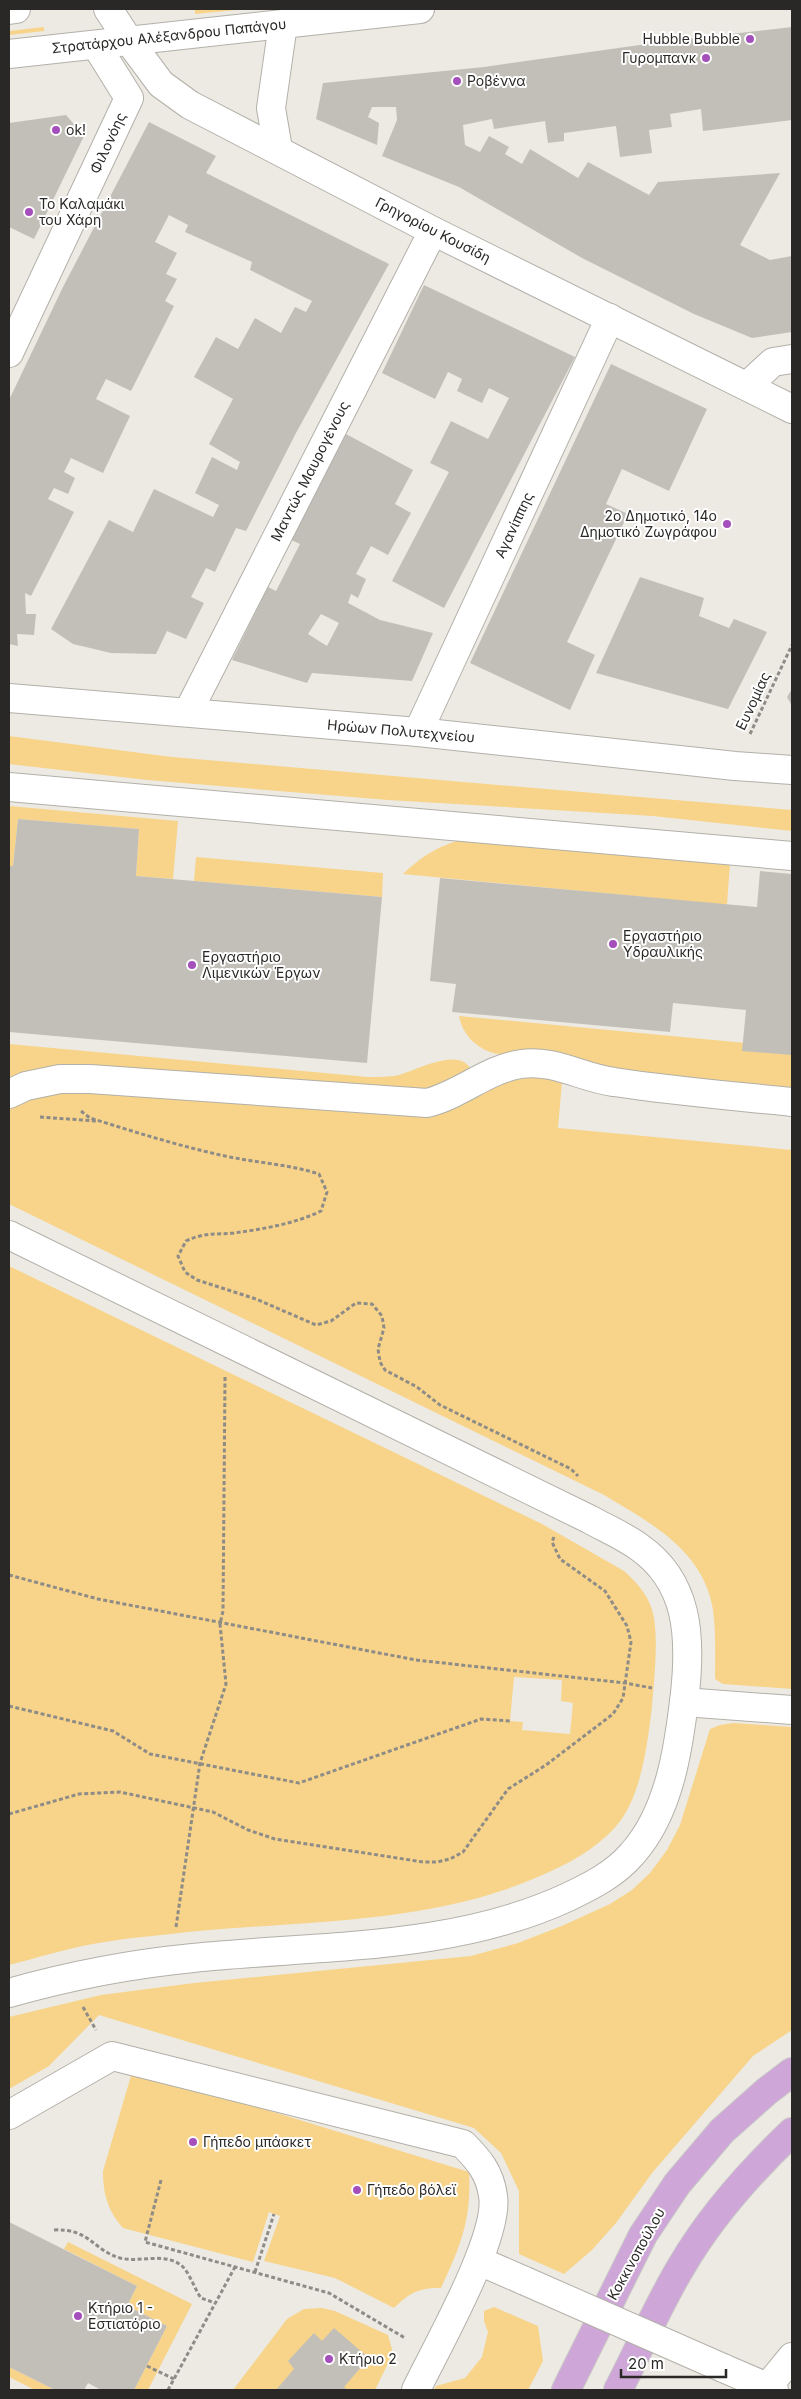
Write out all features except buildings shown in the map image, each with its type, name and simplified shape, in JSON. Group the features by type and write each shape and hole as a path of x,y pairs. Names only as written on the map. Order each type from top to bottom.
{"main road":[{"name":"Κοκκινοπούλου","path":"566,2390 643,2235 677,2184 722,2131 767,2091 792,2072"},
{"path":"618,2390 681,2267 719,2212 756,2167 792,2132"}],"street":[{"path":"9,10 16,9"},
{"name":"Γρηγορίου Κουσίδη","path":"108,9 161,84 190,105 278,149 432,231 792,409"},
{"name":"Στρατάρχου Αλέξανδρου Παπάγου","path":"9,54 420,9"},
{"path":"278,149 270,108 283,24"},
{"name":"Φιλονόης","path":"9,353 129,98 96,45"},
{"name":"Μαντώς Μαυρογένους","path":"188,712 432,231"},
{"name":"Αγανίππης","path":"418,732 610,318"},
{"path":"747,386 773,362 792,358"},
{"name":"Ηρώων Πολυτεχνείου","path":"9,698 418,732 735,766 792,770"},
{"path":"9,787 792,856"},
{"path":"9,1094 26,1086 60,1078 427,1103 445,1099 490,1074 511,1066 531,1063 560,1067 583,1076 613,1082 792,1102"},
{"path":"9,1235 566,1508 639,1547 659,1563 668,1575 680,1598 684,1615 687,1650 684,1702 671,1771 658,1815 647,1836 632,1855 596,1884 554,1904 510,1919 417,1940 171,1960 97,1971 9,1993"},
{"path":"684,1702 792,1710"},
{"path":"9,2115 112,2056 463,2144 479,2160 488,2174 494,2198 491,2220 479,2261 416,2390"},
{"path":"479,2261 769,2389 792,2357"}],"path":[{"name":"Ευνομίας","path":"735,766 792,645"},
{"path":"9,1814 79,1794 120,1792 213,1812 248,1830 275,1839 423,1862 437,1862 450,1859 463,1852 499,1798 508,1789 546,1765 613,1714 620,1707 625,1683 630,1642 627,1626 605,1591 560,1559 552,1542 578,1476 572,1469 440,1405 417,1387 385,1370 380,1362 378,1349 384,1328 382,1316 372,1304 356,1303 331,1321 316,1325 256,1299 196,1280 185,1272 178,1256 186,1241 201,1234 234,1233 302,1220 321,1212 327,1192 319,1174 300,1168 228,1157 101,1122"},
{"path":"171,1960 200,1763 226,1684 220,1624 223,1611 226,1342"},
{"path":"9,1575 98,1599 220,1624 416,1660 625,1683 660,1690 684,1702"},
{"path":"9,1706 113,1731 150,1754 299,1783 481,1719 510,1721"},
{"path":"66,1979 112,2056"},
{"path":"161,2180 145,2242 329,2293 405,2337"},
{"path":"255,2272 274,2214"},
{"path":"54,2230 68,2230 82,2234 110,2254 121,2258 152,2258 175,2262 186,2271 201,2298 215,2303"},
{"path":"168,2390 235,2267"},
{"path":"146,2366 174,2379"}],"shaded area":[{"path":"247,9 195,14 195,10"},
{"path":"44,27 44,31 9,35 9,31"},
{"path":"9,736 172,757 792,810 792,831 653,816 388,800 147,780 9,764"},
{"path":"9,806 178,821 173,879 136,876 139,829 18,819 13,866 9,866"},
{"path":"463,839 730,863 727,905 403,874 431,852"},
{"path":"196,857 383,873 382,897 194,881"},
{"path":"787,1010 792,1010 792,1088 615,1070 546,1050 497,1054 484,1049 470,1038 463,1028 459,1016 777,1046"},
{"path":"9,1044 368,1077 399,1075 448,1060 458,1060 465,1063 471,1070 467,1075 423,1092 9,1082"},
{"path":"532,1077 548,1078 562,1082 558,1128 792,1150 792,1689 723,1684 715,1679 714,1619 708,1589 699,1571 687,1555 673,1541 640,1516 604,1495 9,1204 9,1108 31,1099 71,1091 400,1116 430,1116 450,1110 495,1084"},
{"path":"9,1266 542,1524 624,1571 646,1596 654,1617 656,1655 650,1719 643,1765 634,1795 621,1820 606,1837 579,1857 549,1872 506,1889 462,1902 417,1911 325,1922 233,1928 116,1940 72,1948 9,1965","holes":["514,1677 562,1680 561,1701 573,1703 570,1734 522,1730 523,1722 510,1721"]},
{"path":"733,1723 792,1727 792,2030 753,2056 652,2173 616,2223 592,2250 564,2274 519,2254 519,2191 501,2153 474,2128 99,2015 49,2066 9,2089 9,2017 101,1995 194,1983 471,1956 518,1943 610,1904 632,1890 650,1873 667,1850 680,1825 710,1729"},
{"path":"133,2069 469,2172 469,2204 463,2232 441,2288 415,2292 394,2308 335,2278 264,2261 280,2216 269,2212 253,2262 123,2228 107,2202 103,2171"},
{"path":"68,2242 192,2304 148,2390 134,2390 167,2326 127,2306 137,2286 64,2249"},
{"path":"494,2307 538,2326 543,2361 528,2390 434,2390 436,2386 465,2378 482,2357 488,2332 484,2321 484,2311"},
{"path":"322,2308 335,2311 388,2335 393,2353 375,2390 233,2390 287,2319 304,2309"},
{"path":"9,2367 55,2390 35,2390 9,2377"}],"place":[{"name":"Hubble Bubble","path":"750,39"},
{"name":"Γυρομπανκ","path":"706,58"},
{"name":"Ροβέννα","path":"457,81"},
{"name":"ok!","path":"56,130"},
{"name":"Το Καλαμάκι του Χάρη","path":"29,212"},
{"name":"2ο Δημοτικό, 14ο Δημοτικό Ζωγράφου","path":"727,524"},
{"name":"Εργαστήριο Υδραυλικής","path":"613,944"},
{"name":"Εργαστήριο Λιμενικών Έργων","path":"192,965"},
{"name":"Γήπεδο μπάσκετ","path":"193,2142"},
{"name":"Γήπεδο βόλεϊ","path":"357,2190"},
{"name":"Κτήριο 1 - Εστιατόριο","path":"78,2316"},
{"name":"Κτήριο 2","path":"329,2359"}]}
